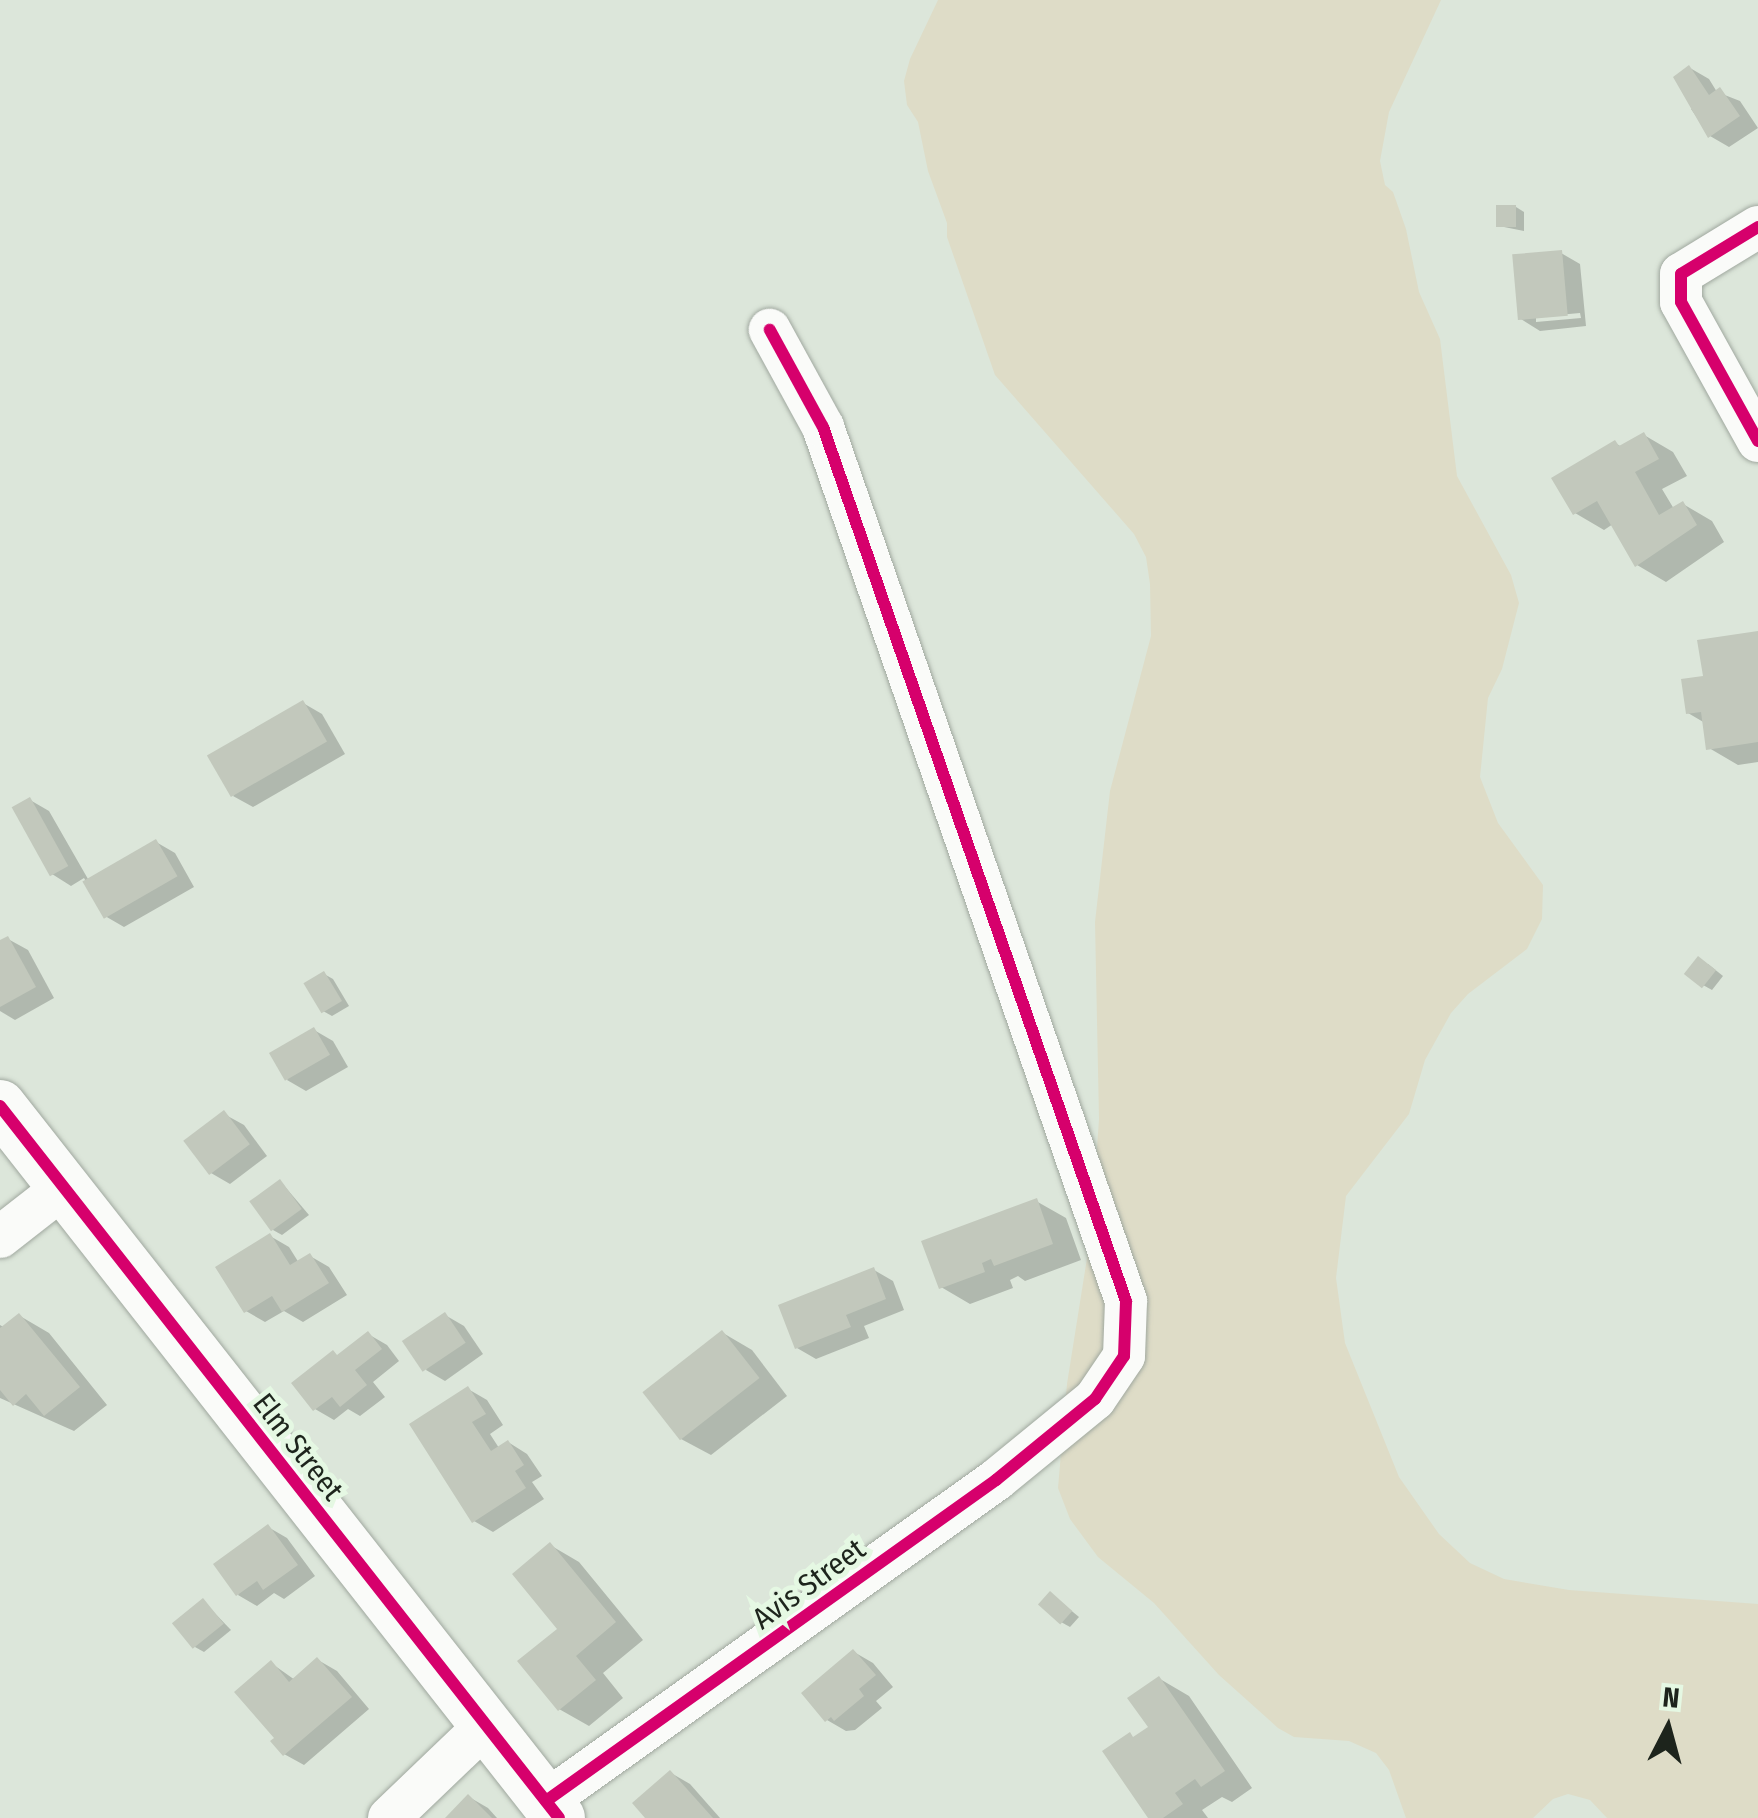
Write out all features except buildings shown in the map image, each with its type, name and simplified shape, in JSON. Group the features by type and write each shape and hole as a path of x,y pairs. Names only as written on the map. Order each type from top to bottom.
{"street":[{"path":"1758,227 1681,274 1682,302 1758,441"},
{"name":"Avis Street","path":"552,1810 996,1480 1094,1399 1124,1356 1126,1301 823,427 770,330"},
{"name":"Elm Street","path":"0,1106 552,1810"},
{"path":"0,1237 64,1187"},
{"path":"388,1818 486,1726"}],"shaded area":[{"path":"938,0 1441,0 1389,112 1380,161 1385,185 1393,192 1406,229 1419,292 1440,339 1457,476 1511,575 1519,603 1502,669 1488,698 1480,777 1498,823 1543,885 1542,919 1527,949 1468,994 1451,1013 1425,1060 1409,1114 1346,1196 1336,1278 1345,1343 1399,1477 1439,1534 1470,1563 1504,1579 1569,1590 1758,1604 1758,1818 1607,1818 1590,1800 1568,1794 1553,1799 1533,1818 1406,1818 1389,1770 1376,1753 1349,1741 1294,1737 1278,1728 1219,1675 1154,1603 1098,1557 1070,1519 1058,1488 1067,1384 1091,1233 1099,1119 1095,922 1110,791 1151,636 1150,584 1146,557 1134,534 995,375 947,237 947,223 928,171 918,122 907,105 904,81 910,59"}],"cycle path":[{"path":"1758,227 1681,274 1681,302 1758,441"},
{"path":"546,1801 996,1480 1095,1399 1124,1356 1126,1301 823,427 770,330"},
{"path":"0,1106 559,1818"}]}
